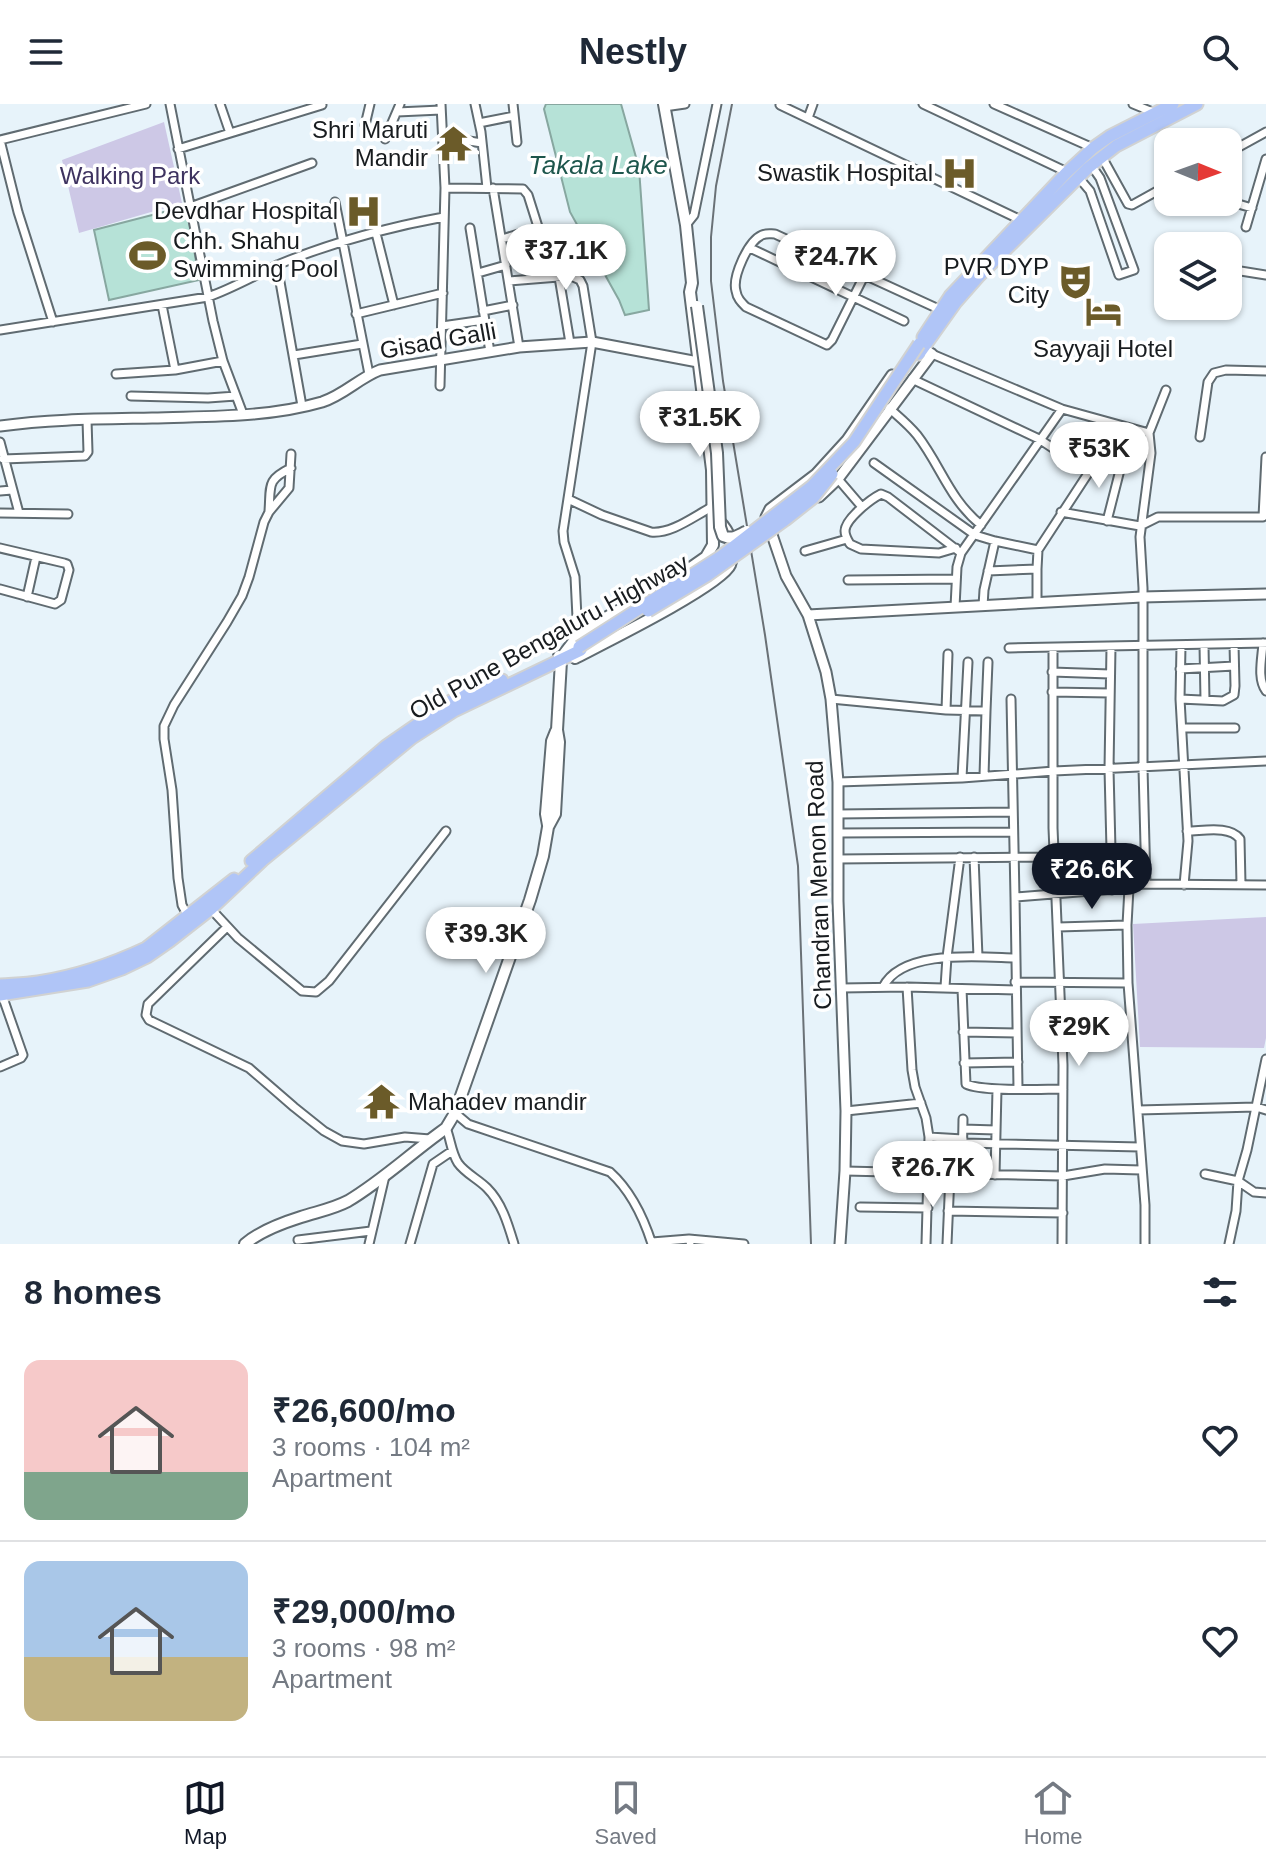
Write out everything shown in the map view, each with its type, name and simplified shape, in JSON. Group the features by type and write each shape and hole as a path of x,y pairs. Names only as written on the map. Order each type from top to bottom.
{"main road":[{"name":"Old Pune Bengaluru Highway","path":"579,645 698,582 813,498 857,446 923,350 945,312 950,296 1067,172 1097,152 1123,129 1173,104"},
{"path":"664,106 686,225 692,283 696,292 717,453 720,527 723,536 734,538 765,524"},
{"name":"Old Pune Bengaluru Highway","path":"945,312 1000,253 1079,178 1091,165 1097,152 1116,146 1189,106"},
{"path":"579,645 600,621 676,578 706,557 713,545 712,470 690,292 692,283"},
{"name":"Old Pune Bengaluru Highway","path":"1,992 88,981 147,957 170,941 412,738 454,711 562,657 720,557 765,524 812,486 854,442 923,350"},
{"path":"245,1244 267,1230 346,1202 439,1134 455,1113 543,856 562,657 574,658 660,613 723,573 730,565 733,543 712,511"},
{"name":"Old Pune Bengaluru Highway","path":"1,992 97,969 146,948 229,884 260,852 386,746 451,701 562,657"}],"street":[{"path":"53,322 4,179 0,140 146,104"},
{"path":"170,104 223,361 243,414"},
{"path":"220,104 230,133"},
{"path":"365,125 370,104"},
{"path":"475,104 502,239 519,347"},
{"path":"513,104 517,142"},
{"path":"664,106 685,104"},
{"path":"686,225 694,215 717,104"},
{"path":"808,118 813,104"},
{"path":"923,104 1067,172"},
{"path":"994,104 1097,152 1128,204 1132,205 1154,193"},
{"path":"1133,104 1155,113"},
{"path":"178,149 322,105"},
{"path":"780,105 1021,220"},
{"path":"385,139 398,108 441,107 445,188 440,386"},
{"path":"479,123 514,116"},
{"path":"1242,145 1266,132"},
{"path":"443,137 482,143"},
{"path":"1246,227 1266,159"},
{"path":"190,207 312,163"},
{"path":"1079,178 1090,191 1119,275 1134,270 1100,178 1091,165"},
{"path":"445,188 519,188 526,191 544,246"},
{"path":"335,202 369,374"},
{"path":"1242,205 1252,208"},
{"path":"0,330 208,297 277,265 341,241 444,217"},
{"path":"470,228 490,352"},
{"path":"502,239 538,228"},
{"path":"376,233 394,305"},
{"path":"865,274 830,344 822,344 746,307 738,299 735,280 750,248 760,235 775,234 865,274 945,312"},
{"path":"750,248 904,321"},
{"path":"277,265 302,406"},
{"path":"478,273 506,265"},
{"path":"1242,271 1266,275"},
{"path":"559,277 570,343"},
{"path":"509,281 576,277 583,286 592,342 563,531 575,577 579,645"},
{"path":"356,314 443,293"},
{"path":"162,305 175,370"},
{"path":"442,326 513,305"},
{"name":"Gisad Galli","path":"0,426 52,421 196,418 302,406 339,395 380,370 519,347 592,342 698,362"},
{"path":"294,355 362,344"},
{"path":"923,350 912,379 838,479 773,536 766,517 768,512 816,474 847,440 913,347 923,350 1062,409 1149,433"},
{"path":"116,374 175,370 223,361"},
{"path":"1200,437 1208,382 1214,373 1226,370 1266,371"},
{"path":"912,379 1039,439 1089,472"},
{"path":"1146,884 1140,526 1151,453 1149,433 1166,390"},
{"path":"131,396 236,396"},
{"path":"889,408 918,436 950,492 981,525"},
{"path":"958,550 884,494 877,495 862,507 845,530 847,539 854,547 861,549 939,553 958,550 975,535 1062,409"},
{"path":"3,459 85,456 88,452 87,420"},
{"path":"1037,603 1038,550 1119,426"},
{"path":"0,442 19,513"},
{"path":"188,916 182,905 178,878 164,726 242,596 264,522 289,488 291,454"},
{"path":"1061,512 1140,526 1158,517 1265,517 1266,457"},
{"path":"874,463 975,535 1038,550"},
{"path":"1107,521 1121,466"},
{"path":"269,512 272,482 277,475 291,468"},
{"path":"838,479 862,507"},
{"path":"0,491 12,490"},
{"path":"568,499 602,515 658,533 712,511"},
{"path":"0,513 68,514"},
{"name":"Chandran Menon Road","path":"773,536 786,576 808,615 831,699 838,782 846,1111 840,1244"},
{"path":"805,551 847,539"},
{"path":"983,606 995,541"},
{"path":"0,548 64,563 69,570 58,603 0,589"},
{"path":"955,607 958,550"},
{"path":"27,597 36,557"},
{"path":"988,571 1037,569"},
{"path":"848,580 956,579"},
{"path":"808,615 1142,597 1266,594"},
{"path":"1009,648 1264,643 1261,681 1266,691"},
{"path":"1180,699 1223,701 1234,695 1234,644"},
{"path":"1204,645 1205,700"},
{"path":"1181,646 1180,699 1187,831 1184,885"},
{"path":"1111,647 1109,769 1112,890"},
{"path":"1053,648 1054,857 1063,1089 1062,1244"},
{"path":"946,710 948,654"},
{"path":"962,778 968,662"},
{"path":"984,776 988,662"},
{"path":"1180,669 1234,666"},
{"path":"1052,672 1110,674"},
{"path":"1052,692 1110,693"},
{"path":"831,699 986,711"},
{"path":"1011,699 1018,1088"},
{"path":"1183,728 1235,728"},
{"path":"838,782 1266,761"},
{"path":"838,814 1012,812"},
{"path":"211,909 227,927 302,991 316,992 329,981 446,831"},
{"path":"1187,831 1233,831 1240,839 1241,884"},
{"path":"838,833 1012,832"},
{"path":"945,987 960,857"},
{"path":"974,857 978,957"},
{"path":"838,859 1054,857"},
{"path":"1015,897 1112,890 1146,884 1266,885"},
{"path":"1129,888 1128,983 1145,1205 1145,1244"},
{"path":"1058,927 1127,925"},
{"path":"227,927 148,1004 146,1015 149,1020 249,1068 324,1131 342,1141 364,1144 439,1134 452,1146 463,1169 489,1190 498,1202 506,1217 512,1244"},
{"path":"883,987 887,978 904,967 947,957 1015,958"},
{"path":"841,988 962,989 1060,983 1128,983"},
{"path":"907,987 912,1070 929,1137 926,1244"},
{"path":"962,989 964,1080 968,1086 1063,1089"},
{"path":"0,1067 23,1055 1,992"},
{"path":"1062,1030 1131,1028"},
{"path":"963,1032 1017,1033"},
{"path":"1229,1244 1238,1181 1266,1059"},
{"path":"964,1063 1018,1062"},
{"path":"995,1175 997,1089"},
{"path":"846,1111 921,1103"},
{"path":"1138,1110 1256,1107 1266,1110"},
{"path":"455,1113 468,1124 610,1172 620,1181 637,1208 652,1243 744,1244"},
{"path":"962,1175 963,1119"},
{"path":"963,1129 996,1130"},
{"path":"929,1137 996,1144 1140,1147"},
{"path":"410,1244 433,1164 452,1151"},
{"path":"845,1171 1063,1176 1105,1169 1141,1170"},
{"path":"1205,1174 1238,1181 1254,1192 1266,1193"},
{"path":"947,1244 950,1175"},
{"path":"369,1244 385,1176"},
{"path":"860,1207 928,1208"},
{"path":"948,1211 1063,1213"},
{"path":"298,1240 371,1231"}],"green space":[{"name":"Walking Park","path":"164,122 182,203 79,233 62,160"},
{"path":"1266,917 1264,1048 1140,1047 1133,924"}],"water":[{"name":"Takala Lake","path":"546,104 621,104 639,168 649,310 625,315 570,212 544,109"},
{"name":"Chh. Shahu Swimming Pool","path":"187,206 199,280 109,300 94,230"}],"railway":[{"path":"732,104 716,186 711,281 723,381 765,635 798,866 811,1244"}],"place":[{"name":"Shri Maruti Mandir","path":"454,144"},
{"name":"Swastik Hospital","path":"959,173"},
{"name":"Devdhar Hospital","path":"364,211"},
{"name":"Chh. Shahu Swimming Pool","path":"147,255"},
{"name":"PVR DYP City","path":"1075,281"},
{"name":"Sayyaji Hotel","path":"1103,312"},
{"name":"Mahadev mandir","path":"382,1102"}]}
